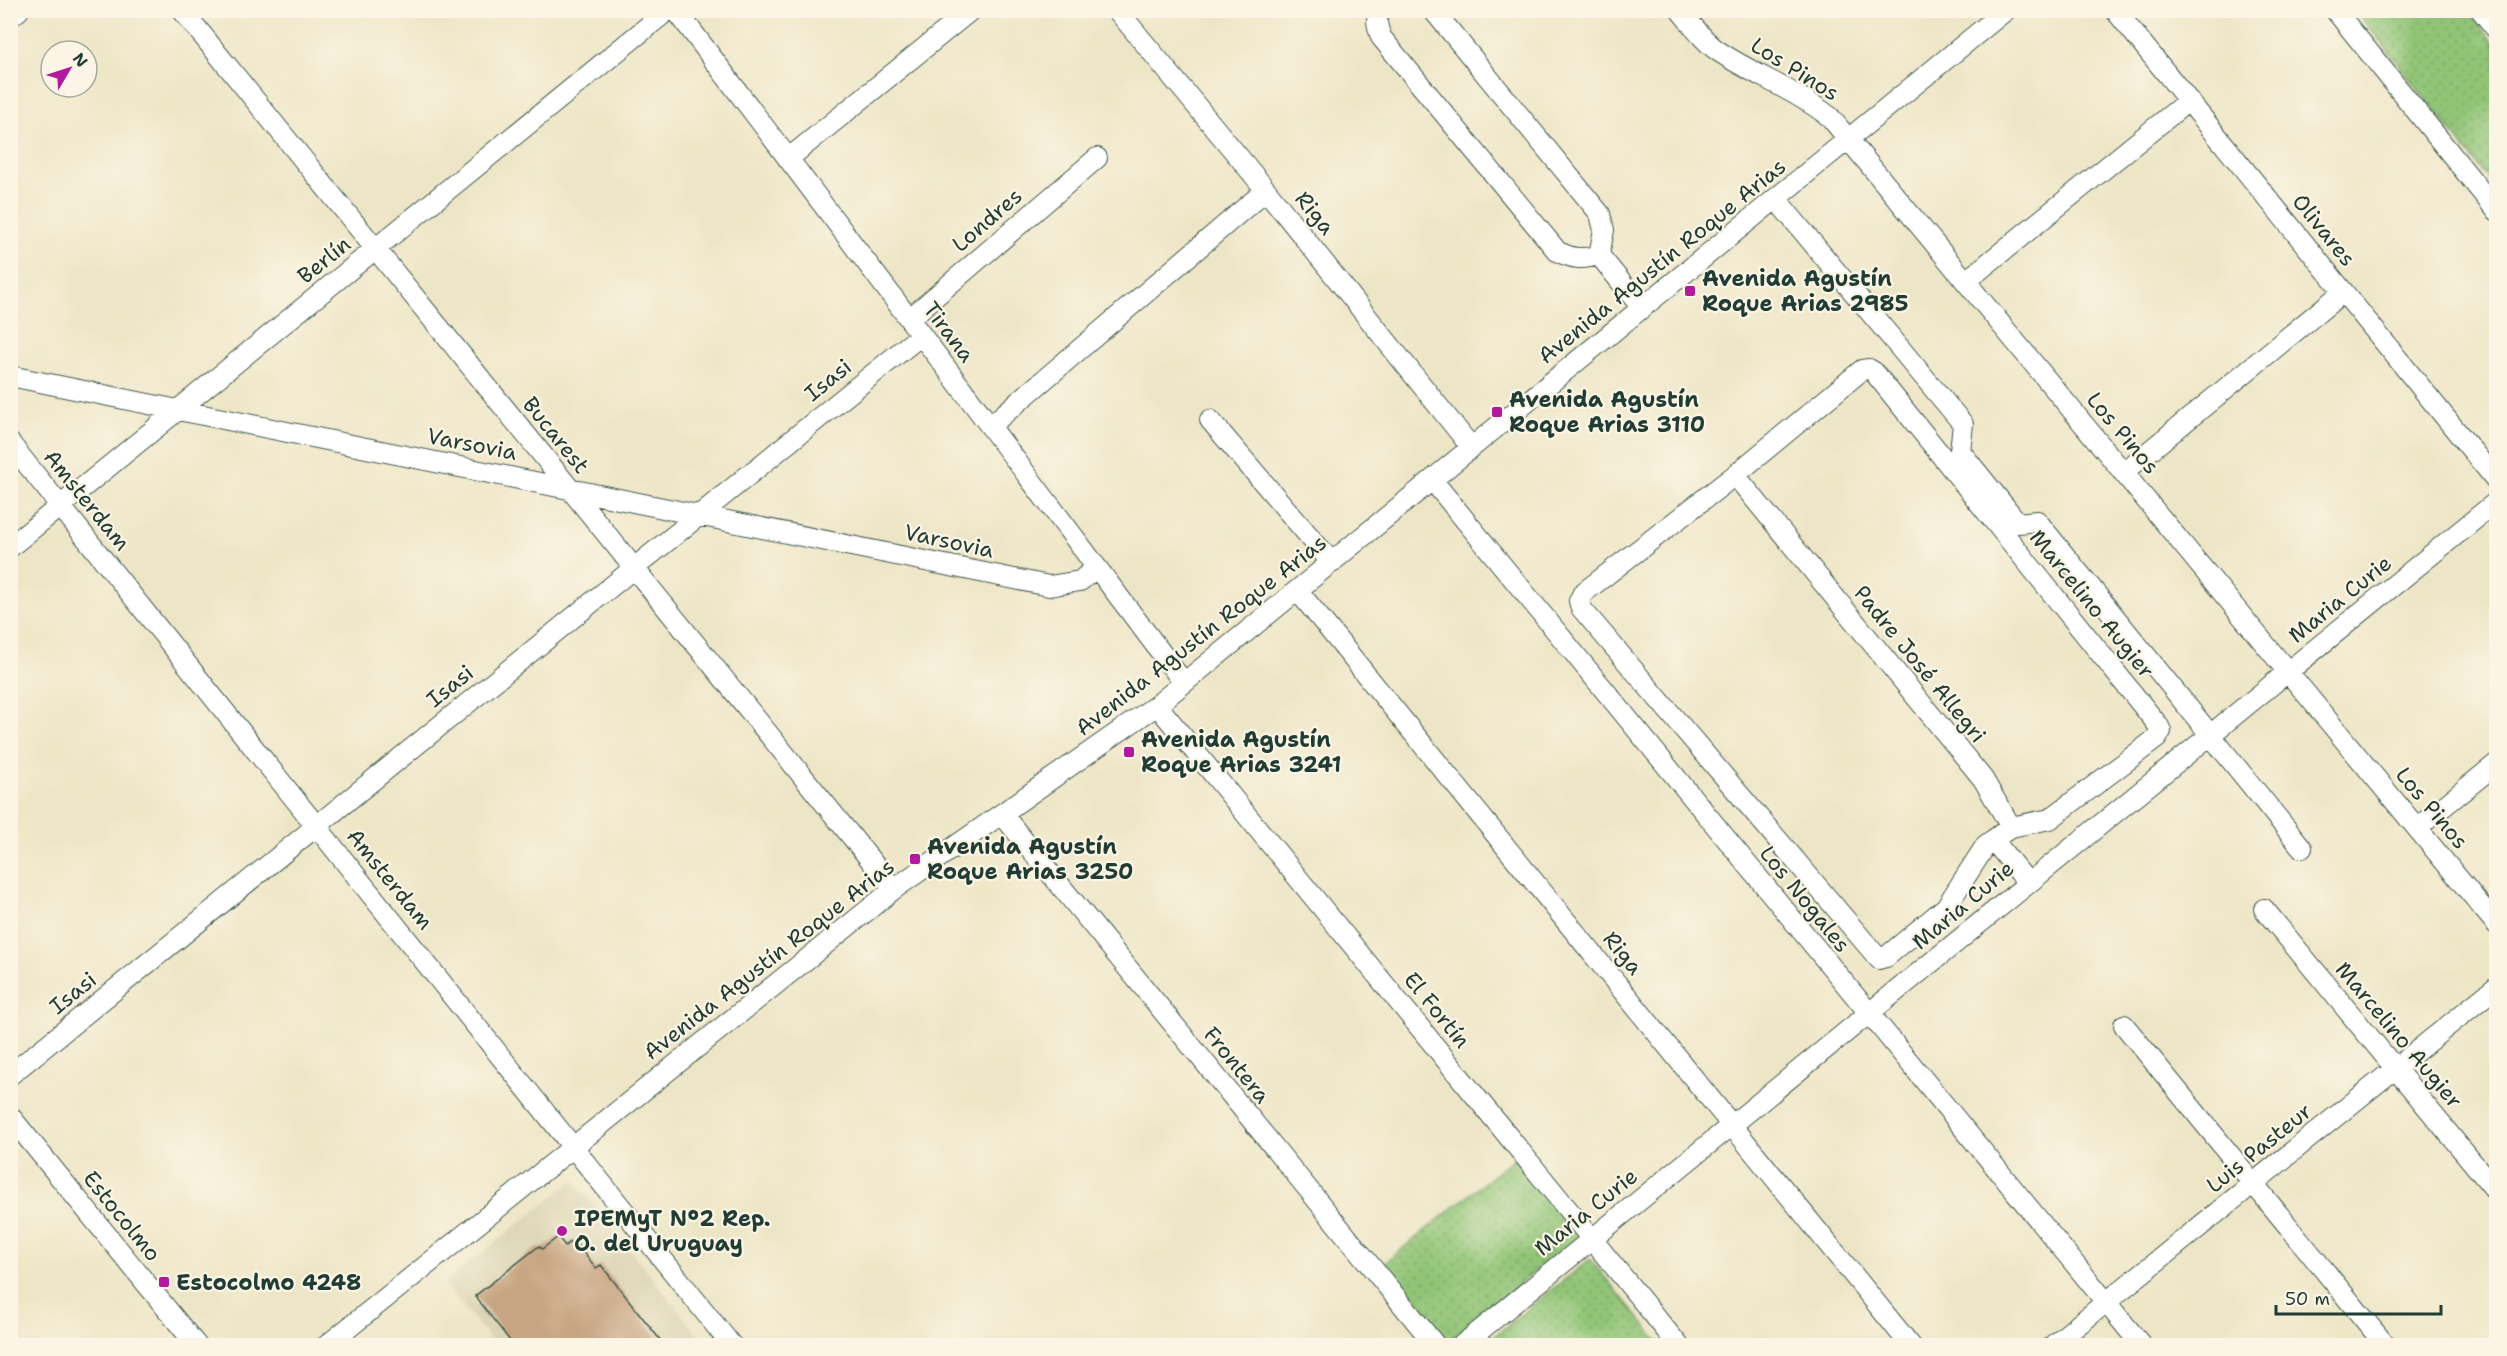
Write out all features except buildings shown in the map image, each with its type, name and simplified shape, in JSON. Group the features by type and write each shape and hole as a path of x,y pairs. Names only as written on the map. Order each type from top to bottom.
{"street":[{"path":"10,17 19,10"},
{"name":"Bucarest","path":"182,10 894,889"},
{"name":"Berlín","path":"10,547 668,10"},
{"name":"Tirana","path":"676,10 1184,683"},
{"path":"788,159 971,10"},
{"name":"Riga","path":"1117,10 1266,190 1472,447"},
{"path":"1381,10 1377,14 1377,25 1381,37 1557,251 1571,258 1586,259 1599,255"},
{"path":"1433,10 1600,214 1604,230 1599,255"},
{"name":"Los Pinos","path":"1680,10 1717,50 1812,103 1830,117 2496,924"},
{"name":"Avenida Agustín Roque Arias","path":"326,1346 894,889 1157,705 2006,10"},
{"name":"Olivares","path":"2115,10 2496,480"},
{"path":"2335,10 2496,210"},
{"path":"1966,281 2188,101"},
{"name":"Londres","path":"909,319 1097,158"},
{"path":"990,426 1266,190"},
{"path":"1776,199 1963,424 1960,452 2018,523 2037,521 2302,848"},
{"path":"1599,255 1642,308"},
{"path":"2124,472 2343,292"},
{"name":"Isasi","path":"10,1075 921,335"},
{"name":"Marcelino Augier","path":"1735,475 1863,370 1869,369 2158,724 2161,731 2157,738 2050,819 2011,827"},
{"name":"Varsovia","path":"10,376 1049,586 1080,581 1096,568"},
{"path":"1210,420 1332,563"},
{"name":"Amsterdam","path":"10,443 732,1346"},
{"path":"1735,475 1583,593 1579,601 1581,608 1879,959 1886,957 1946,908 1986,845 2011,827"},
{"name":"Padre José Allegri","path":"1735,475 1983,779 2011,827"},
{"name":"Los Nogales","path":"1433,481 2142,1346"},
{"name":"Maria Curie","path":"1461,1346 2496,502"},
{"name":"Riga","path":"1298,591 1911,1346"},
{"name":"El Fortín","path":"1157,705 1679,1346"},
{"path":"2417,828 2496,764"},
{"name":"Frontera","path":"1002,814 1436,1346"},
{"path":"1993,840 2028,883"},
{"name":"Marcelino Augier","path":"2264,909 2496,1191"},
{"name":"Luis Pasteur","path":"2052,1346 2496,987"},
{"path":"2124,1025 2386,1346"},
{"name":"Estocolmo","path":"10,1116 197,1346"}],"shaded area":[{"name":"IPEMyT Nº2 Rep. O. del Uruguay","path":"574,1180 706,1345 495,1345 444,1283"}],"green space":[{"path":"2356,11 2469,11 2496,45 2496,188"},
{"path":"1516,1157 1579,1236 1444,1345 1381,1266"},
{"path":"1590,1259 1661,1345 1483,1345"}],"place":[{"name":"Avenida Agustín Roque Arias 2985","path":"1690,291"},
{"name":"Avenida Agustín Roque Arias 3110","path":"1497,412"},
{"name":"Avenida Agustín Roque Arias 3241","path":"1129,752"},
{"name":"Avenida Agustín Roque Arias 3250","path":"915,859"},
{"name":"IPEMyT Nº2 Rep. O. del Uruguay","path":"562,1231"},
{"name":"Estocolmo 4248","path":"164,1282"}]}
